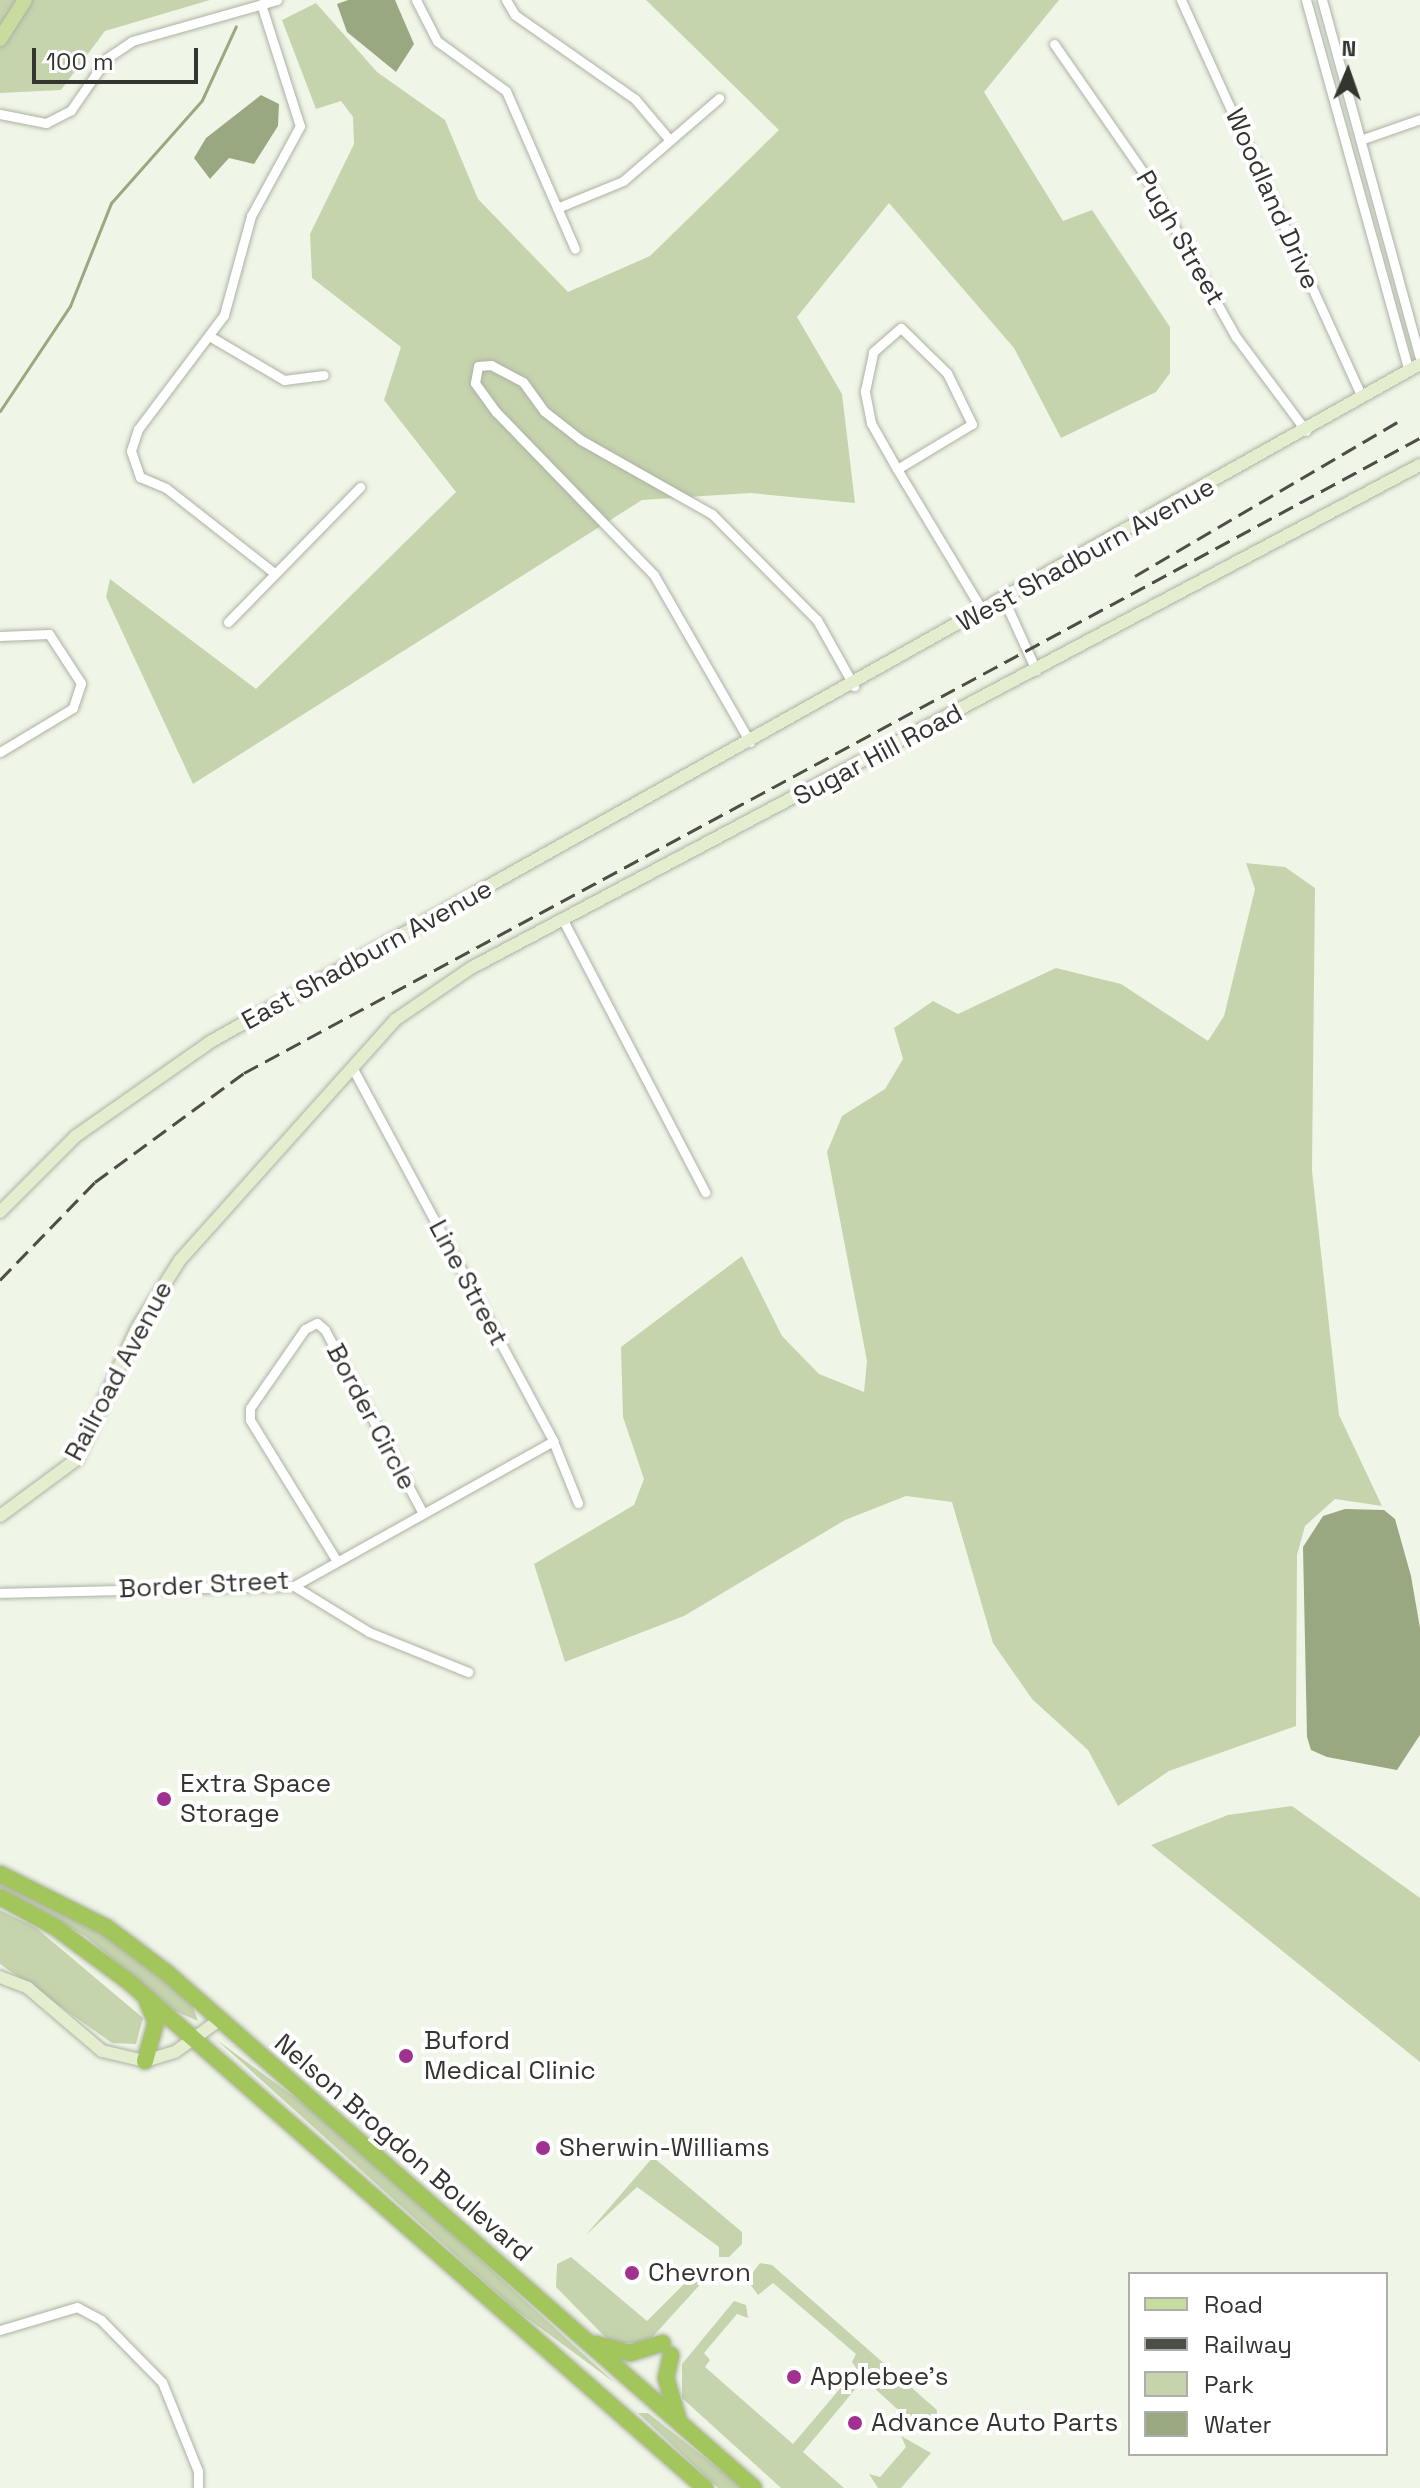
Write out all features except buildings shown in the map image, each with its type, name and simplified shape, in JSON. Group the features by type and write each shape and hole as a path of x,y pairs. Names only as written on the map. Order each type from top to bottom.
{"highway":[{"name":"Nelson Brogdon Boulevard","path":"0,1874 106,1927 221,2019 754,2488"},
{"path":"0,1897 55,1927 142,1993 705,2488"},
{"path":"142,1993 156,2022 145,2061"},
{"path":"583,2338 630,2353 667,2349 666,2378 680,2423"}],"main road":[{"path":"0,39 25,0"}],"street":[{"path":"0,114 46,123 71,110 107,58 132,41 277,0"},
{"path":"416,0 437,41 506,91 575,249"},
{"path":"506,0 515,15 635,99 668,138"},
{"name":"Woodland Drive","path":"1181,0 1362,397"},
{"path":"1306,0 1416,365"},
{"path":"1322,0 1363,139 1416,365"},
{"path":"261,4 300,126 251,216 238,283 211,337 138,429 133,465 273,572"},
{"name":"Pugh Street","path":"1054,44 1145,175 1244,349 1306,431"},
{"path":"557,208 623,181 668,138 719,98"},
{"path":"1363,139 1420,119"},
{"path":"897,469 972,424 947,373 901,328 873,352 865,391 871,423 897,469 984,613"},
{"path":"211,337 284,380 324,375"},
{"path":"751,744 654,575 496,412 475,383 478,366 491,365 523,382 544,411 581,440 712,514 817,620 854,686"},
{"name":"West Shadburn Avenue","path":"751,744 1306,431 1416,365"},
{"name":"Sugar Hill Road","path":"352,1067 395,1020 450,980 1420,465"},
{"path":"228,622 273,572 360,487"},
{"path":"1005,602 1036,670"},
{"path":"0,636 49,634 81,683 73,708 0,752"},
{"name":"East Shadburn Avenue","path":"4,1207 76,1136 210,1042 751,744"},
{"path":"564,922 705,1192"},
{"name":"Line Street","path":"352,1067 553,1441 578,1503"},
{"name":"Railroad Avenue","path":"0,1516 77,1459 137,1328 180,1260 352,1067"},
{"name":"Border Circle","path":"335,1558 250,1420 250,1408 305,1329 317,1323 325,1330 421,1510"},
{"name":"Border Street","path":"0,1593 294,1586 335,1558 553,1441"},
{"path":"294,1586 369,1632 468,1672"},
{"path":"0,1977 28,1988 102,2051 145,2061 194,2038 221,2019"},
{"path":"0,2330 77,2307 101,2320 162,2382 198,2471 198,2488"}],"green space":[{"path":"0,0 210,0 105,31 61,90 0,93"},
{"path":"646,0 1059,0 984,92 1063,221 1092,210 1170,327 1170,373 1156,392 1061,438 1014,348 889,203 797,317 842,394 855,503 750,493 642,500 193,784 106,597 110,579 256,689 456,492 384,400 401,347 312,278 310,234 354,144 353,117 341,101 316,109 282,20 316,3 377,72 445,120 478,199 568,292 650,256 779,130"},
{"path":"1246,863 1285,867 1315,888 1312,1171 1339,1415 1382,1506 1335,1499 1305,1526 1297,1555 1296,1726 1169,1771 1118,1806 1088,1750 1032,1699 993,1643 952,1502 906,1496 845,1520 684,1616 565,1662 534,1564 634,1505 644,1479 623,1417 621,1347 742,1256 782,1336 819,1374 864,1392 867,1361 827,1152 842,1116 885,1089 903,1059 894,1028 933,1001 958,1014 1056,968 1121,984 1208,1041 1224,1016 1255,889"},
{"path":"1292,1806 1420,1898 1420,2062 1151,1845 1228,1815"},
{"path":"0,1880 91,1925 147,1964 192,2004 198,2021 175,2011 85,1936 0,1888"},
{"path":"0,1910 35,1927 143,2018 136,2044 112,2043 0,1964"},
{"path":"217,2040 335,2127 615,2383 516,2310"},
{"path":"653,2157 742,2232 742,2244 729,2257 719,2257 719,2247 637,2187 585,2236"},
{"path":"571,2257 647,2321 697,2271 706,2278 647,2343 611,2343 556,2287 557,2264"},
{"path":"760,2263 772,2265 937,2410 936,2430 917,2427 863,2378 852,2362 856,2354 773,2283 758,2295 747,2280"},
{"path":"734,2301 746,2305 748,2318 737,2314 704,2353 710,2360 705,2367 793,2444 843,2385 839,2377 857,2387 803,2452 844,2488 781,2488 682,2398 682,2364"},
{"path":"638,2413 648,2413 743,2488 718,2488"},
{"path":"901,2436 931,2453 901,2488 878,2488 869,2474 880,2477 906,2447"}],"water":[{"path":"348,0 395,0 414,44 396,72 347,32 337,4"},
{"path":"261,95 279,104 278,126 254,164 229,158 210,179 194,158 206,138"},
{"path":"1345,1509 1384,1510 1395,1519 1411,1576 1420,1628 1420,1735 1397,1770 1327,1757 1311,1750 1307,1737 1303,1547 1323,1516"}],"waterway":[{"path":"0,411 70,306 111,203 202,100 236,26"}],"railway":[{"path":"1135,576 1399,421"},
{"path":"0,1280 95,1182 244,1073 1420,438"}],"place":[{"name":"Extra Space Storage","path":"164,1799"},
{"name":"Buford Medical Clinic","path":"406,2056"},
{"name":"Sherwin-Williams","path":"543,2148"},
{"name":"Chevron","path":"632,2273"},
{"name":"Applebee's","path":"794,2377"},
{"name":"Advance Auto Parts","path":"855,2423"}]}
